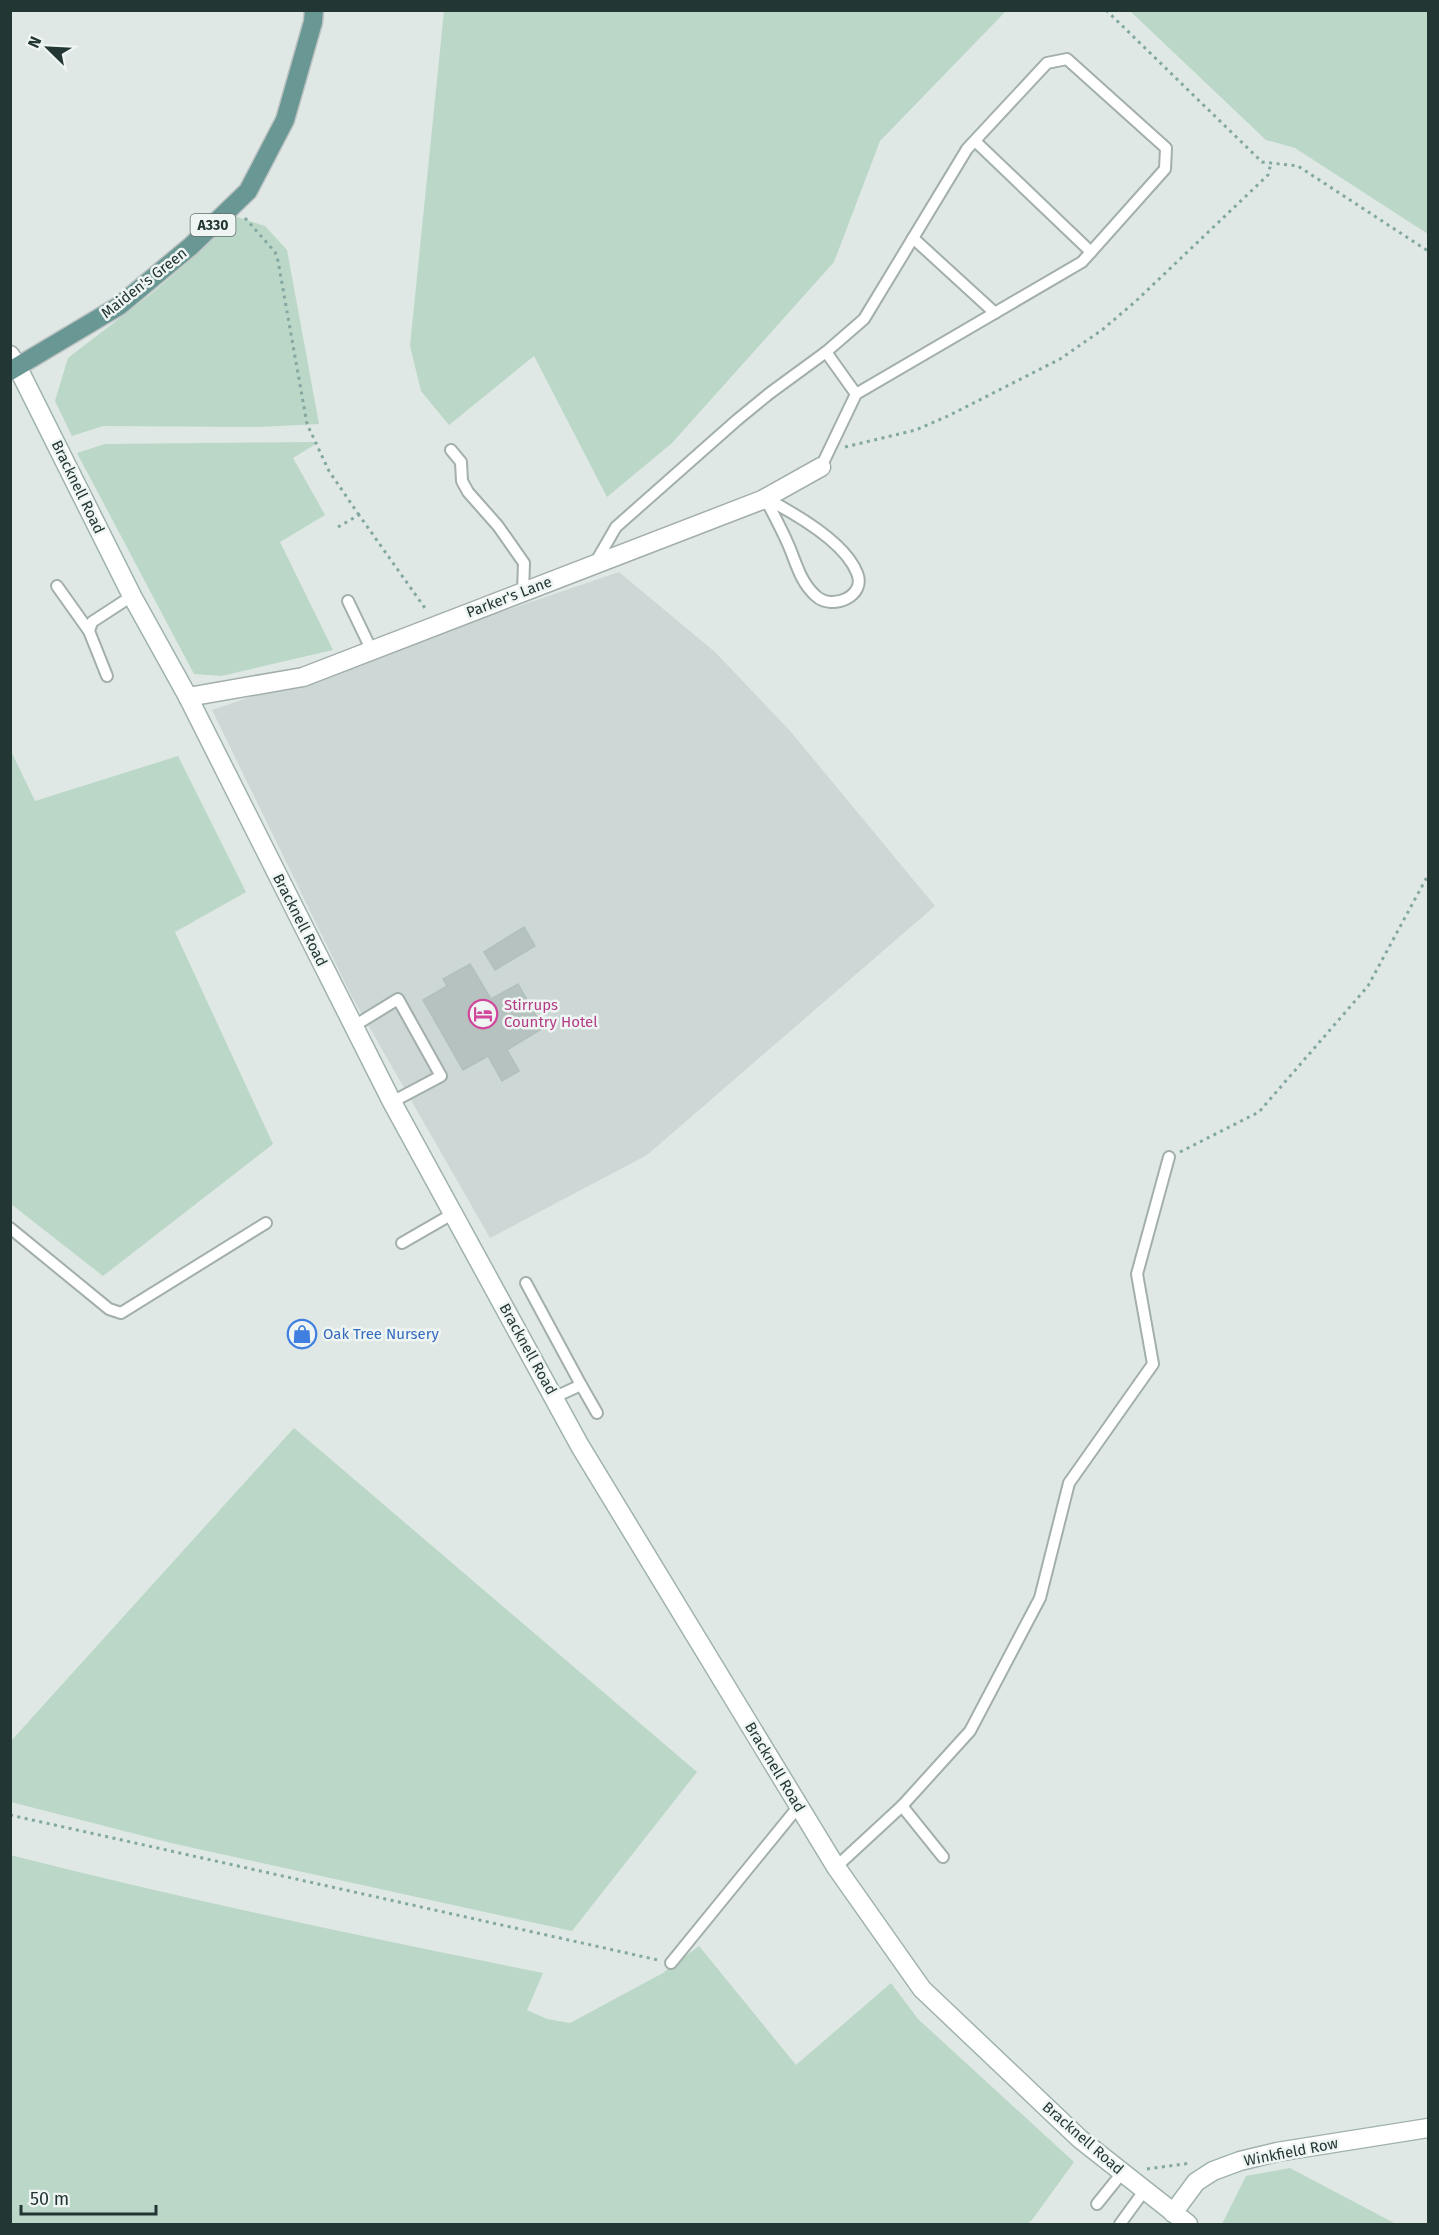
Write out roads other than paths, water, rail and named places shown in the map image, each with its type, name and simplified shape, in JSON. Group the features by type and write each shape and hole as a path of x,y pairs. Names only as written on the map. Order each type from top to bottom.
{"main road":[{"name":"Maiden's Green","path":"13,364 119,306 191,246 248,191 285,120 313,22 314,10"},
{"name":"Bracknell Road","path":"13,364 132,596 188,697 392,1102 580,1446 798,1807 836,1867 922,1989 1080,2139 1188,2224"},
{"name":"Parker's Lane","path":"188,697 303,677 765,498 825,459"},
{"name":"Winkfield Row","path":"1173,2213 1196,2182 1213,2171 1240,2161 1277,2152 1428,2128"}],"lane":[{"path":"593,565 616,526 737,420 826,352 864,319 967,149 1047,63 1067,59 1166,148 1166,169 1082,262 856,394 825,459"},
{"path":"975,141 1091,252"},
{"path":"913,238 995,313"},
{"path":"826,352 856,394"},
{"path":"452,450 461,462 462,481 468,492 498,526 524,563 523,592"},
{"path":"765,498 826,535 842,552 858,575 859,584 854,594 848,599 834,603 818,598 804,582 765,498"},
{"path":"57,586 89,631 107,676"},
{"path":"89,631 92,622 132,596"},
{"path":"348,601 372,651"},
{"path":"354,1026 398,999 441,1076 392,1102"},
{"path":"836,1867 902,1806 970,1731 1040,1598 1069,1483 1153,1364 1137,1274 1169,1157"},
{"path":"402,1243 454,1214"},
{"path":"10,1228 109,1310 121,1314 266,1223"},
{"path":"526,1283 597,1413"},
{"path":"555,1397 581,1385"},
{"path":"902,1806 943,1857"},
{"path":"671,1963 798,1807"},
{"path":"1097,2204 1122,2173"},
{"path":"1120,2224 1144,2191"}],"place":[{"name":"Stirrups Country Hotel","path":"483,1014"},
{"name":"Oak Tree Nursery","path":"302,1334"}]}
